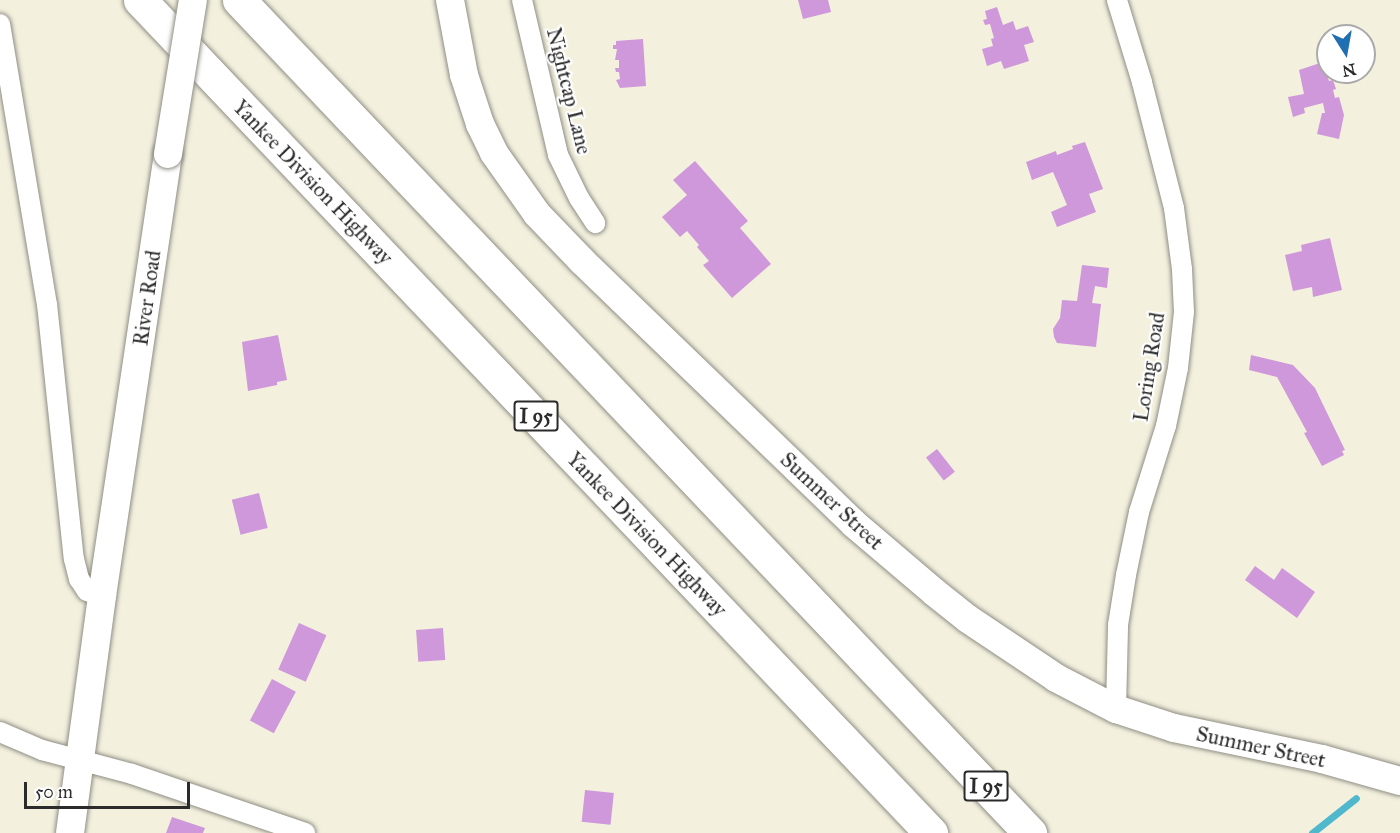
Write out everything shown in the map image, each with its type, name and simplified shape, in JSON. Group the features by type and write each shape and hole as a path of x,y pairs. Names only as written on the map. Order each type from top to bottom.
{"highway":[{"name":"Yankee Division Highway","path":"140,0 931,833"},
{"name":"I 95","path":"239,0 1030,833"}],"street":[{"name":"River Road","path":"70,833 102,596 193,0"},
{"name":"Summer Street","path":"450,0 464,75 485,134 512,180 560,238 853,523 968,620 1056,678 1116,709 1174,729 1311,757 1400,781"},
{"name":"Nightcap Lane","path":"522,0 558,155 579,198 595,223"},
{"name":"Loring Road","path":"1116,709 1118,625 1126,575 1139,512 1168,414 1178,368 1184,312 1182,269 1174,208 1148,103 1118,0"},
{"path":"0,24 45,294 74,559 79,579 87,591 102,596"},
{"path":"0,732 42,750 132,774 305,833"}],"building":[{"path":"798,0 828,0 831,12 803,19"},
{"path":"997,7 1003,25 1013,21 1016,30 1028,26 1034,42 1024,45 1029,61 1004,69 1001,61 987,66 982,49 993,46 991,39 994,38 990,24 985,25 983,20 987,19 985,11"},
{"path":"643,39 646,86 620,88 616,80 620,79 619,72 616,72 615,68 619,68 619,60 615,60 617,49 613,49 613,45 616,45 616,41"},
{"path":"1316,64 1316,84 1334,84 1335,98 1339,97 1344,115 1339,139 1317,134 1322,113 1325,113 1323,103 1304,108 1305,113 1293,117 1288,97 1304,94 1299,70"},
{"path":"1085,142 1103,189 1089,194 1096,212 1057,227 1051,212 1067,205 1053,172 1032,180 1026,162 1056,151 1057,155 1073,149 1072,146"},
{"path":"695,161 748,221 740,228 771,264 732,298 703,265 709,261 687,231 680,237 662,217 687,195 673,180"},
{"path":"1330,238 1342,290 1313,297 1312,287 1293,291 1285,255 1302,251 1301,245"},
{"path":"1082,265 1109,268 1107,288 1095,286 1092,303 1101,304 1096,347 1057,343 1054,337 1053,329 1060,318 1062,300 1077,301"},
{"path":"278,335 287,380 277,382 277,385 248,391 242,342"},
{"path":"1251,355 1293,365 1315,388 1345,450 1342,451 1344,455 1322,466 1304,433 1307,432 1277,377 1249,370"},
{"path":"937,449 955,472 944,480 926,458"},
{"path":"259,493 268,528 241,535 232,500"},
{"path":"1255,566 1274,580 1282,568 1315,592 1297,618 1245,580"},
{"path":"299,623 326,635 306,682 278,670"},
{"path":"443,628 445,660 418,662 416,630"},
{"path":"272,679 296,692 274,733 250,720"},
{"path":"585,790 614,793 610,825 582,822"},
{"path":"172,817 205,828 203,833 166,833"}],"waterway":[{"path":"1312,833 1356,798"}]}
